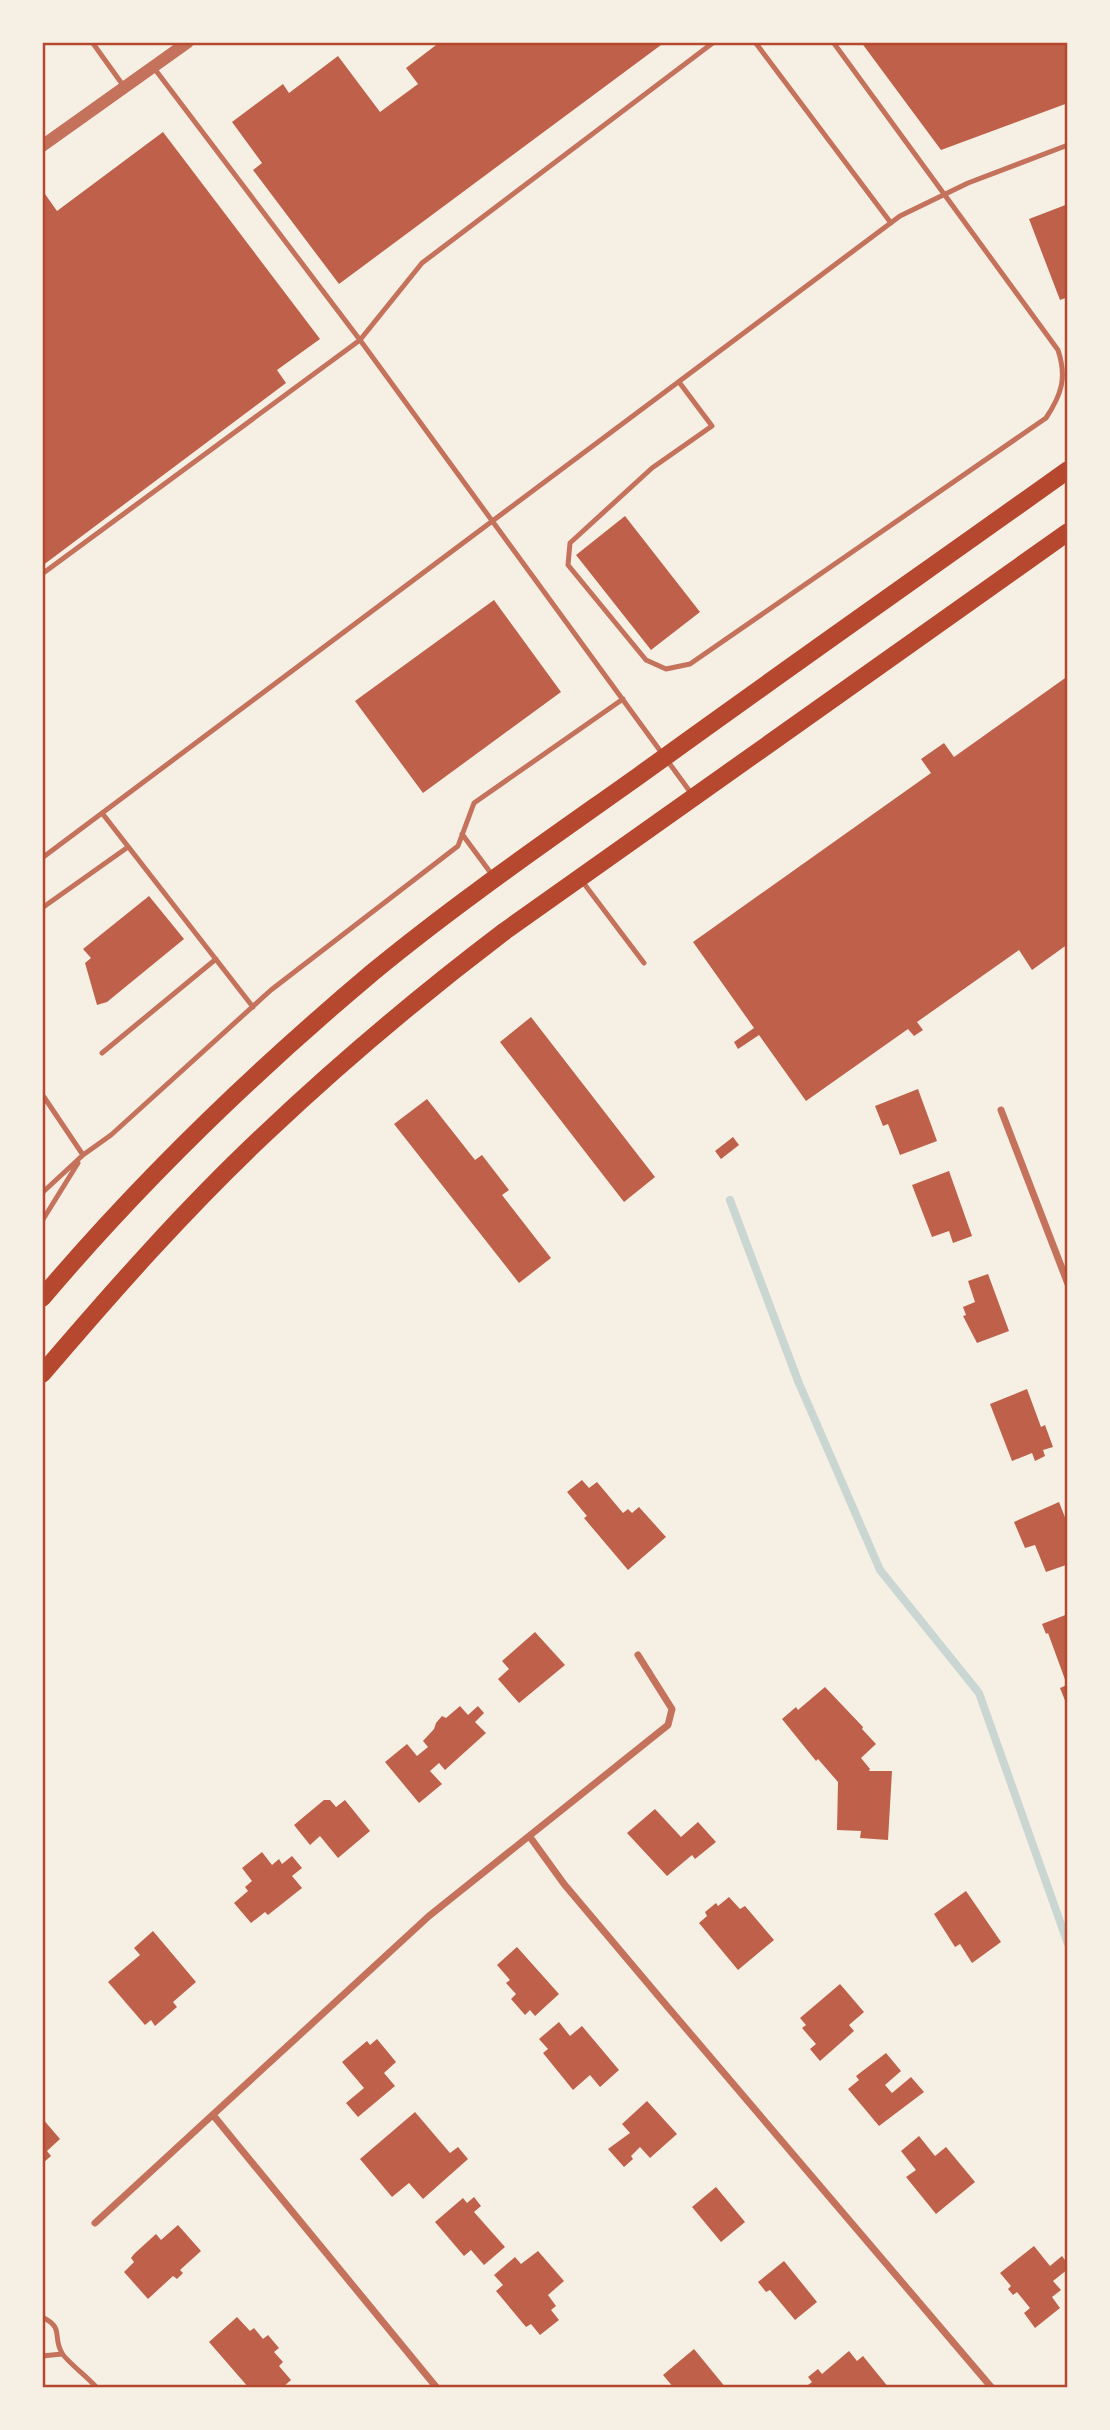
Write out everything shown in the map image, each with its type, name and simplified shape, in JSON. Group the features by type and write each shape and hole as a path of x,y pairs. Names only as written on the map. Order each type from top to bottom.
{"main road":[{"path":"42,1298 180,1148 274,1058 375,971 494,879 1068,470"},
{"path":"42,1374 128,1275 274,1125 432,986 1068,531"}],"street":[{"path":"42,146 188,42"},
{"path":"1001,1110 1068,1284"},
{"path":"95,2223 429,1916 668,1725 672,1709 638,1655"},
{"path":"530,1837 564,1884 992,2388"},
{"path":"212,2115 437,2388"}],"lane":[{"path":"92,42 125,88"},
{"path":"42,574 360,340 422,263 714,42"},
{"path":"755,42 891,223"},
{"path":"679,382 712,426 652,468 570,543 568,565 646,660 666,669 690,664 1046,418 1055,404 1065,371 1058,350 833,42"},
{"path":"153,68 360,340 694,797"},
{"path":"42,858 891,223 943,195 1068,145"},
{"path":"1058,350 1068,345"},
{"path":"42,1193 83,1155 111,1135 271,990 458,846 474,803 624,698"},
{"path":"102,813 253,1007"},
{"path":"462,834 494,879"},
{"path":"42,908 128,847"},
{"path":"580,878 644,963"},
{"path":"102,1052 216,959"},
{"path":"42,1098 44,1097 83,1155"},
{"path":"42,1221 83,1155"},
{"path":"42,2317 53,2322 62,2354 97,2388"},
{"path":"42,2356 62,2354"}],"building":[{"path":"440,42 665,42 339,284 253,170 262,163 232,122 283,84 289,93 338,56 380,112 418,84 406,68"},
{"path":"861,42 1068,42 1068,103 941,150"},
{"path":"163,132 320,339 277,370 286,383 42,566 42,197 45,194 57,211"},
{"path":"1068,204 1068,297 1060,300 1029,219"},
{"path":"625,516 700,612 651,650 576,555"},
{"path":"494,600 561,692 423,793 355,701"},
{"path":"1068,676 1068,944 1032,970 1019,950 917,1022 923,1030 914,1036 908,1029 806,1101 759,1035 738,1049 734,1042 754,1028 693,942 931,773 921,759 944,743 954,757"},
{"path":"149,896 184,939 107,1002 97,1005 85,963 91,958 83,949"},
{"path":"531,1017 655,1177 624,1202 500,1042"},
{"path":"918,1089 937,1141 900,1155 888,1124 883,1126 875,1106"},
{"path":"427,1099 475,1160 482,1155 509,1190 502,1195 551,1258 519,1283 394,1124"},
{"path":"733,1137 739,1145 721,1159 715,1151"},
{"path":"949,1171 972,1236 953,1243 949,1231 932,1237 912,1185"},
{"path":"988,1274 1009,1331 977,1343 963,1316 966,1315 963,1307 975,1302 968,1281"},
{"path":"1027,1389 1041,1427 1045,1425 1053,1447 1043,1450 1045,1456 1035,1461 1032,1453 1012,1461 990,1404"},
{"path":"582,1480 589,1488 597,1482 623,1513 628,1509 632,1513 639,1507 666,1537 628,1570 584,1518 587,1516 567,1492"},
{"path":"1059,1502 1068,1525 1068,1570 1066,1565 1046,1572 1035,1545 1025,1548 1014,1522"},
{"path":"1068,1614 1068,1708 1060,1688 1067,1685 1048,1633 1046,1634 1042,1624"},
{"path":"535,1632 565,1665 519,1703 498,1679 509,1669 502,1661"},
{"path":"825,1687 876,1744 861,1758 869,1771 892,1771 888,1840 860,1838 861,1831 837,1830 838,1782 818,1759 816,1761 782,1719 796,1707 798,1710"},
{"path":"460,1706 468,1715 478,1706 484,1713 475,1722 486,1733 445,1770 439,1763 430,1771 442,1784 419,1803 385,1762 407,1744 417,1756 428,1747 423,1741 442,1716 446,1718"},
{"path":"324,1800 330,1800 336,1807 345,1800 370,1831 338,1858 320,1836 310,1845 294,1825"},
{"path":"655,1809 681,1837 698,1822 716,1842 695,1859 692,1855 667,1876 627,1833"},
{"path":"262,1852 272,1865 279,1859 282,1864 292,1856 302,1868 292,1876 302,1888 268,1915 265,1912 251,1923 234,1903 248,1891 245,1887 252,1881 242,1868"},
{"path":"966,1891 1001,1942 972,1963 960,1944 955,1947 934,1914"},
{"path":"729,1897 740,1909 745,1906 774,1940 738,1970 699,1923 707,1916 705,1912"},
{"path":"153,1931 196,1982 173,2002 177,2007 155,2026 151,2020 145,2025 108,1982 140,1955 134,1948"},
{"path":"517,1947 559,1994 535,2016 530,2010 525,2015 511,1999 516,1994 506,1983 510,1980 497,1965"},
{"path":"840,1984 864,2012 849,2025 854,2031 820,2061 810,2049 816,2044 802,2028 806,2025 800,2018"},
{"path":"559,2022 570,2036 582,2026 619,2070 600,2087 590,2075 573,2090 543,2053 548,2049 539,2039"},
{"path":"377,2039 396,2062 384,2073 395,2086 358,2117 346,2103 364,2088 342,2062 367,2041 370,2045"},
{"path":"886,2053 901,2071 885,2085 892,2093 911,2077 924,2092 879,2126 848,2089 859,2080 856,2076"},
{"path":"647,2101 677,2134 650,2158 640,2147 624,2167 608,2149 630,2133 622,2124"},
{"path":"415,2112 450,2153 458,2147 468,2159 423,2199 409,2183 392,2197 360,2159"},
{"path":"42,2118 60,2139 47,2151 51,2156 43,2163"},
{"path":"919,2136 935,2156 946,2147 975,2182 936,2214 906,2177 916,2170 901,2151"},
{"path":"716,2187 745,2222 721,2242 692,2207"},
{"path":"474,2197 481,2206 474,2212 505,2247 484,2265 471,2250 464,2256 435,2222 463,2198 467,2203"},
{"path":"178,2225 201,2251 180,2270 183,2273 177,2279 173,2276 148,2299 124,2272 134,2262 131,2258 134,2254 156,2234 161,2240"},
{"path":"1034,2246 1050,2266 1062,2256 1068,2264 1068,2269 1053,2281 1061,2290 1052,2297 1060,2308 1035,2328 1024,2313 1030,2308 1017,2292 1013,2295 1008,2289 1011,2286 1000,2273"},
{"path":"538,2251 564,2281 548,2295 556,2306 551,2310 559,2320 540,2335 531,2324 526,2327 496,2291 503,2285 494,2275 515,2257 521,2264"},
{"path":"784,2261 817,2302 795,2320 770,2290 766,2292 758,2282"},
{"path":"237,2317 250,2331 254,2328 263,2339 268,2335 279,2348 274,2352 283,2362 279,2366 291,2380 282,2388 249,2388 209,2342"},
{"path":"694,2349 726,2388 674,2388 663,2375"},
{"path":"849,2351 857,2361 863,2356 889,2388 804,2388 812,2382 808,2377 818,2369 822,2374"}],"waterway":[{"path":"730,1200 798,1381 880,1570 979,1693 1068,1944"}]}
